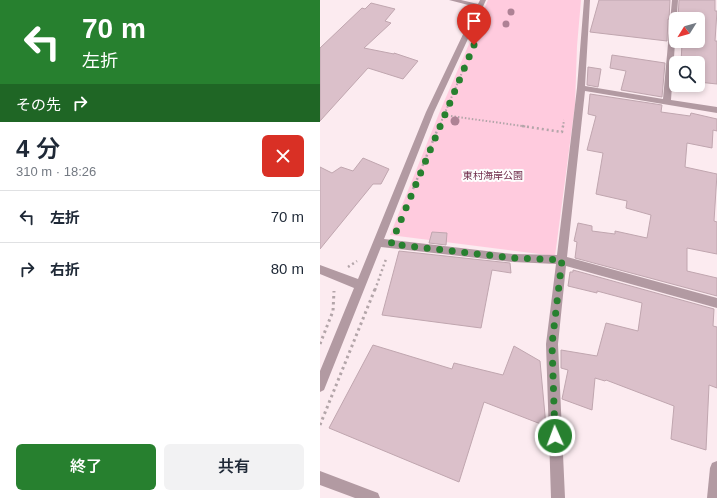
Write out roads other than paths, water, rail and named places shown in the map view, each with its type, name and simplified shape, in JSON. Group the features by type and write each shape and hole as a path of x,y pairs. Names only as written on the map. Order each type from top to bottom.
{"street":[{"path":"320,386 430,112 481,3 452,0"},
{"path":"558,498 552,344 581,88 586,0"},
{"path":"667,102 675,0"},
{"path":"581,88 717,110"},
{"path":"378,242 513,258 562,260 717,303"},
{"path":"320,269 360,285"},
{"path":"714,498 717,468"},
{"path":"320,478 373,498"}],"park label":[{"name":"東村海岸公園","path":"493,175"}]}
